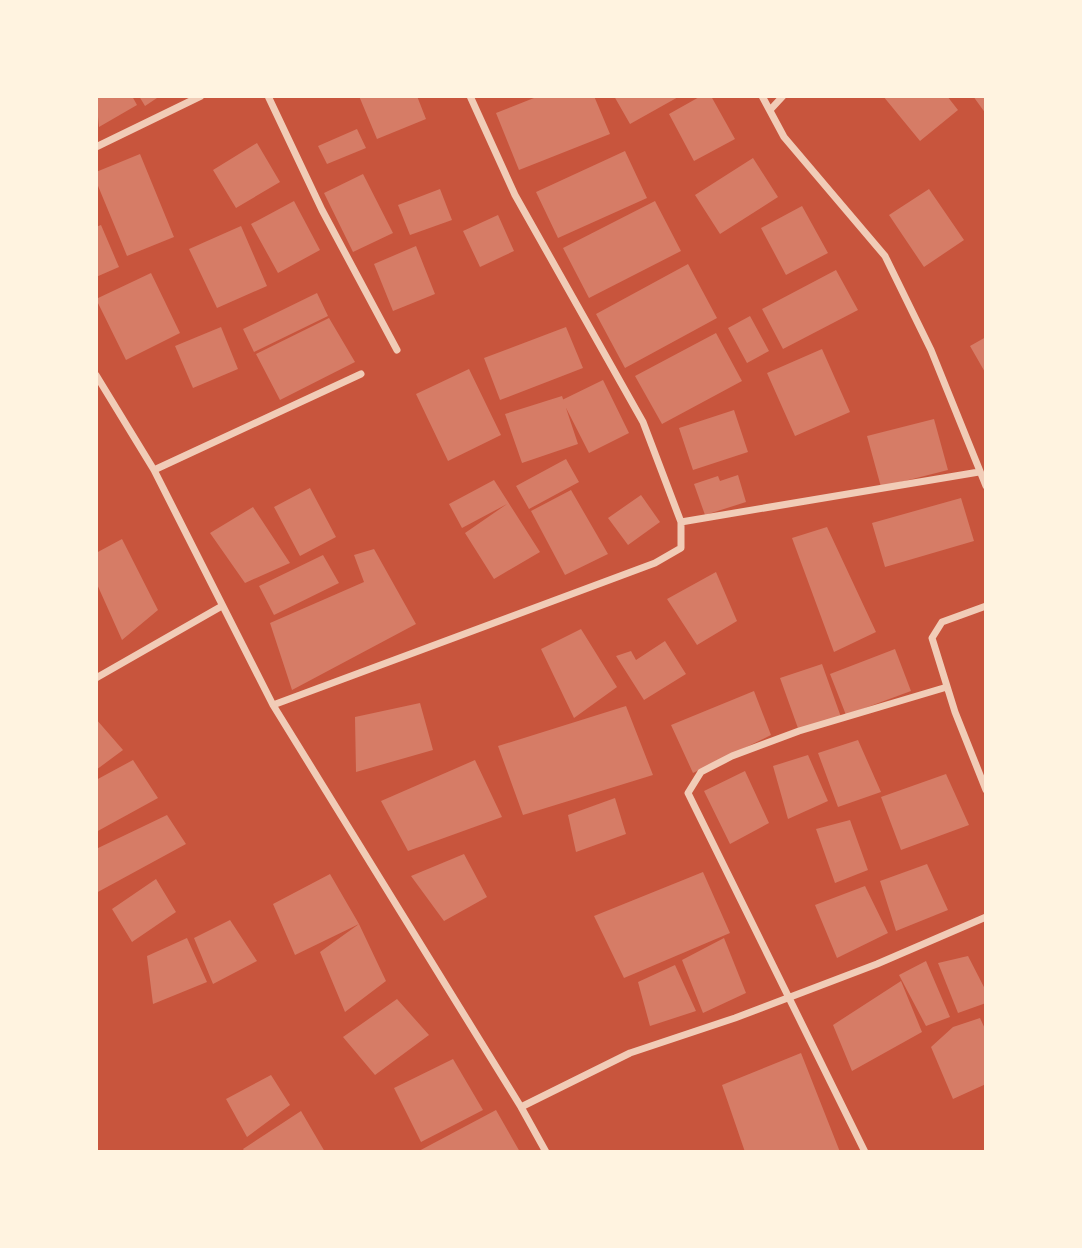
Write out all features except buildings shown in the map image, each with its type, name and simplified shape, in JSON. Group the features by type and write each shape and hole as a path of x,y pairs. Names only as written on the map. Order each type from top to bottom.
{"street":[{"path":"96,147 201,96"},
{"path":"268,96 322,211 397,350"},
{"path":"273,705 655,563 681,548 681,522 643,422 515,195 470,96"},
{"path":"762,96 784,137 885,256 931,350 986,486"},
{"path":"771,109 783,96"},
{"path":"154,470 361,374"},
{"path":"96,375 154,470 273,705 521,1107 546,1152"},
{"path":"681,522 979,472"},
{"path":"96,678 222,606"},
{"path":"986,606 942,622 932,638 947,687 986,790"},
{"path":"865,1152 688,793 701,772 732,756 799,731 947,687"},
{"path":"521,1107 630,1053 734,1018 877,964 986,917"}]}
